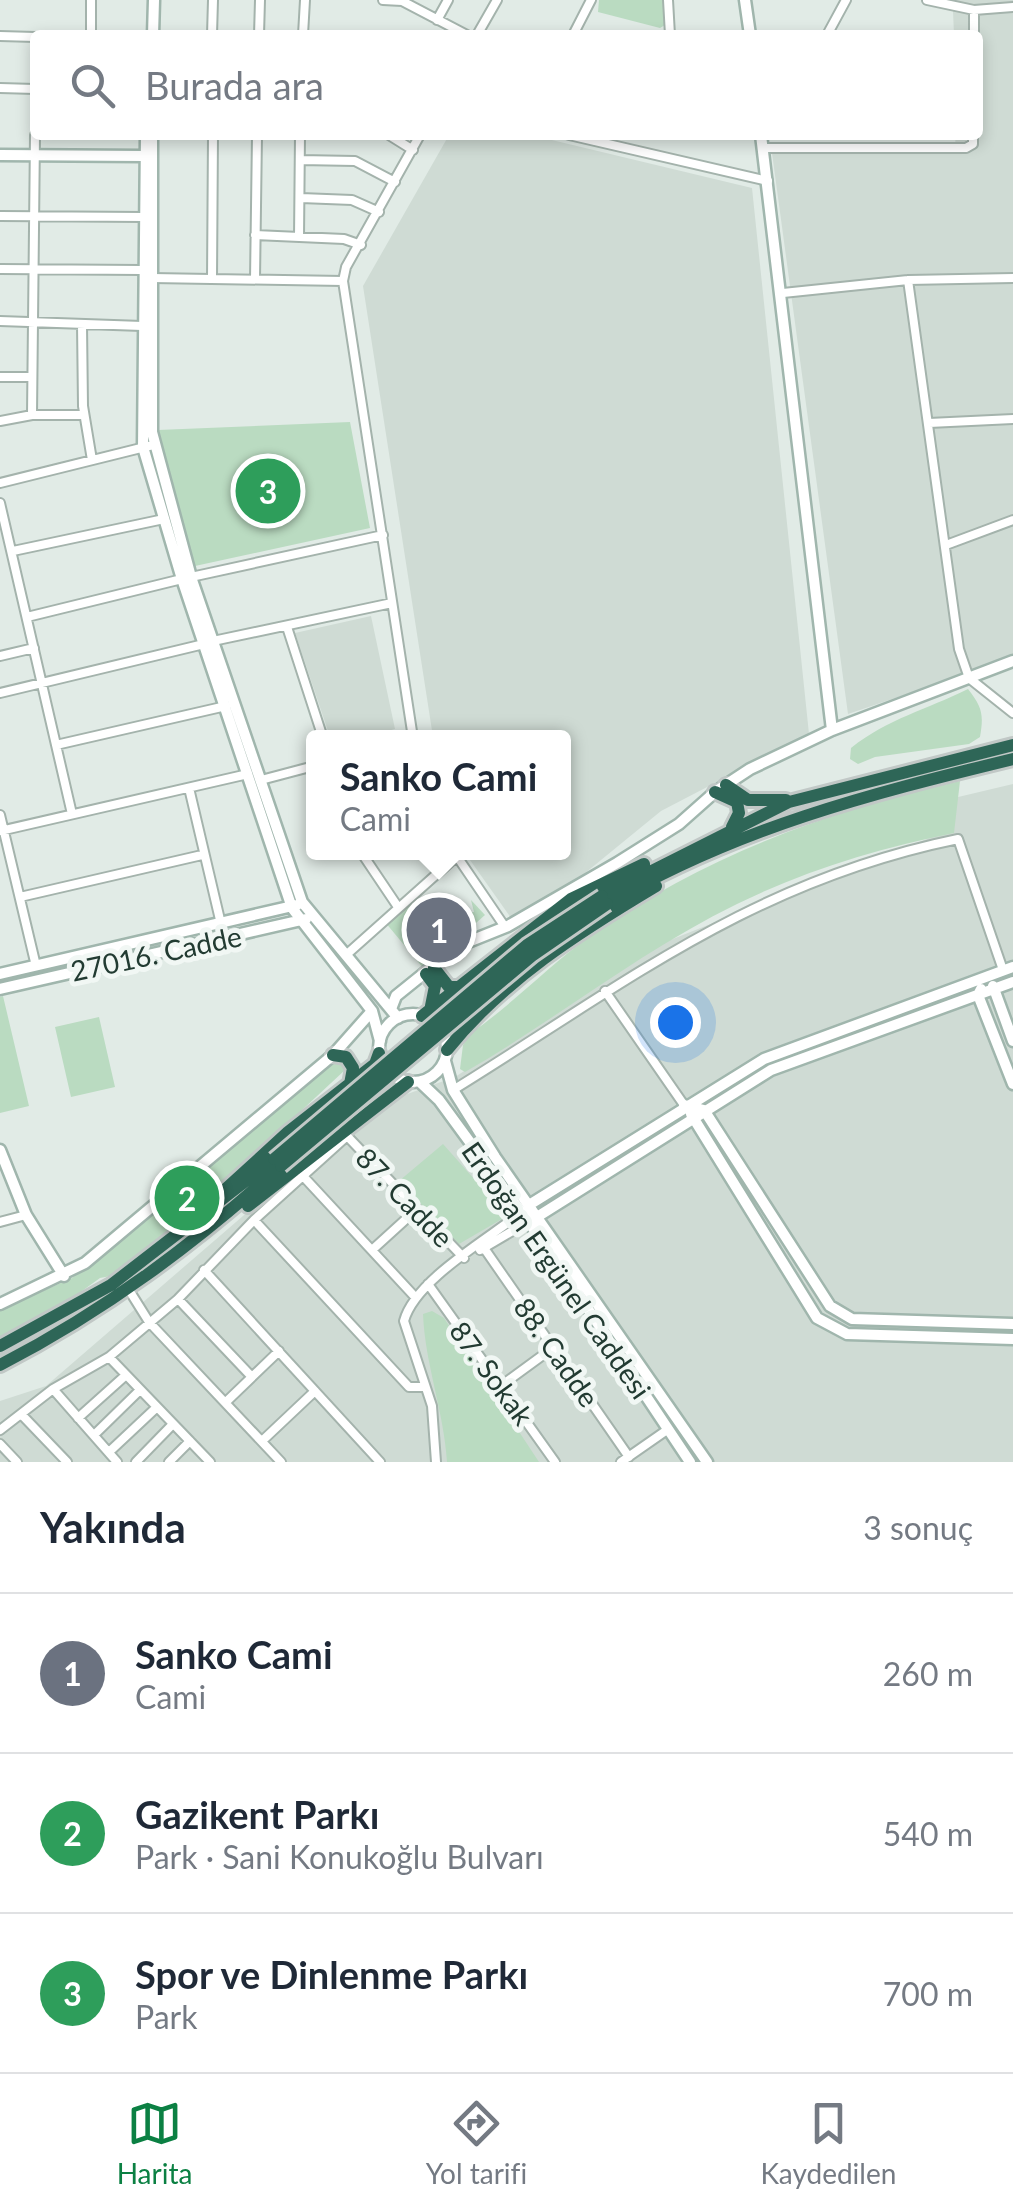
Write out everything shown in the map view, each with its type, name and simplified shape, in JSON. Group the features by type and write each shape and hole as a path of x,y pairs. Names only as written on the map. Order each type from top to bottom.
{"highway":[{"path":"427,1011 571,899 799,798 1013,745"},
{"path":"605,900 823,806 1013,759"},
{"path":"720,788 748,800 799,798"},
{"path":"0,1346 72,1310 278,1163 605,900 726,831 739,813 737,802 720,788"},
{"path":"446,1055 470,1021 533,965 719,849"},
{"path":"430,970 449,987 458,988"},
{"path":"427,1011 435,986 430,970"},
{"path":"186,1230 248,1166 375,1064 379,1047"},
{"path":"332,1055 346,1057 353,1068 350,1085"},
{"path":"0,1364 129,1290 414,1082"},
{"path":"216,1225 278,1163"}],"street":[{"path":"91,0 92,30"},
{"path":"153,30 154,0"},
{"path":"212,30 213,0"},
{"path":"259,30 260,0"},
{"path":"303,30 305,0"},
{"path":"383,0 402,0 456,30"},
{"path":"437,20 448,0"},
{"path":"483,30 496,0"},
{"path":"575,30 591,0"},
{"path":"668,0 670,30"},
{"path":"745,0 749,30"},
{"path":"830,30 846,0"},
{"path":"926,0 974,10 1013,8"},
{"path":"974,10 974,30"},
{"path":"0,36 30,37"},
{"path":"0,88 30,88"},
{"path":"32,416 35,140"},
{"path":"148,140 144,156 142,326 148,446 164,519 261,780 300,922 372,1011 388,1072 414,1082 430,1078 446,1055"},
{"path":"149,140 152,278 148,446 186,578"},
{"path":"212,279 213,140"},
{"path":"255,279 257,140"},
{"path":"299,237 300,140"},
{"path":"397,140 413,150"},
{"path":"412,730 343,281 346,266 418,140"},
{"path":"609,140 768,182"},
{"path":"761,140 832,730"},
{"path":"829,140 829,148"},
{"path":"762,148 966,148 973,140"},
{"path":"0,155 144,156"},
{"path":"300,160 355,161 396,182"},
{"path":"301,198 352,200 378,212"},
{"path":"0,216 143,216"},
{"path":"256,235 344,239 361,245"},
{"path":"0,269 142,270"},
{"path":"152,278 343,281"},
{"path":"782,294 908,280 1013,278"},
{"path":"908,280 959,649 969,678 1013,713"},
{"path":"0,322 142,326"},
{"path":"82,326 84,415 92,460"},
{"path":"0,376 32,377"},
{"path":"0,422 32,416 84,415"},
{"path":"930,424 1013,420"},
{"path":"0,482 148,446"},
{"path":"0,503 72,814"},
{"path":"12,552 164,519"},
{"path":"946,545 1013,520"},
{"path":"28,617 383,535"},
{"path":"0,693 392,603"},
{"path":"287,628 320,730"},
{"path":"208,643 248,774 297,905 311,915 394,1014"},
{"path":"0,656 34,648"},
{"path":"379,1047 394,1014 396,996 458,946 505,927 666,832 720,788 832,730 1013,662"},
{"path":"56,746 226,706"},
{"path":"261,780 306,768"},
{"path":"2,831 248,774"},
{"path":"189,788 221,924"},
{"path":"0,815 36,966"},
{"path":"454,1090 605,991 774,896 858,862 958,839 1008,968 764,1059 684,1105 597,1163 484,1248 464,1258"},
{"path":"20,897 202,855"},
{"path":"366,860 398,907"},
{"path":"346,955 449,860"},
{"path":"460,860 505,927"},
{"name":"27016. Cadde","path":"0,974 297,905"},
{"name":"27016. Cadde","path":"0,989 300,922 311,915"},
{"path":"989,975 1013,1041"},
{"path":"978,994 989,975"},
{"path":"436,1462 432,1406 404,1321 428,1284 528,1215 604,1174 770,1070 1013,982"},
{"path":"605,991 692,1117 817,1318 847,1334 1013,1338"},
{"path":"978,994 1013,1084"},
{"path":"0,1304 86,1263 332,1055 372,1011"},
{"path":"394,1014 427,1011 441,1028 454,1090 528,1215 706,1462"},
{"name":"Erdoğan Ergünel Caddesi","path":"414,1082 439,1100 528,1215"},
{"path":"684,1105 704,1110 830,1306 852,1319 1013,1324"},
{"name":"87. Cadde","path":"302,1175 346,1136 464,1258"},
{"path":"0,1150 26,1215 64,1276"},
{"path":"597,1163 604,1174"},
{"path":"0,1430 53,1389 109,1358 178,1299 302,1175 416,1298"},
{"path":"372,1250 416,1210"},
{"path":"0,1222 26,1215"},
{"path":"254,1220 409,1387 426,1387"},
{"name":"88. Cadde","path":"484,1248 554,1347 625,1460"},
{"path":"204,1270 380,1462"},
{"name":"87. Sokak","path":"428,1284 555,1462"},
{"path":"129,1290 149,1322 281,1462"},
{"path":"178,1299 252,1377"},
{"name":"Erdoğan Ergünel Caddesi","path":"607,1328 690,1462"},
{"path":"502,1385 554,1347"},
{"path":"227,1401 279,1350"},
{"path":"109,1358 207,1461"},
{"path":"78,1418 126,1375"},
{"path":"53,1389 117,1462"},
{"path":"94,1435 140,1390"},
{"path":"262,1441 316,1391"},
{"path":"109,1452 157,1407"},
{"path":"21,1414 67,1462"},
{"path":"625,1460 678,1419"},
{"path":"136,1462 174,1424"},
{"path":"169,1462 190,1441"},
{"path":"0,1444 17,1462"}],"shaded area":[{"path":"936,0 1013,0 1013,658 848,714 772,153 983,140 983,30 954,30 953,11"},
{"path":"446,140 552,140 752,188 809,734 661,811 579,878 511,918 470,860 571,860 571,730 432,730 363,286"},
{"path":"371,616 395,729 328,730 295,633"},
{"path":"1013,784 1013,1462 0,1462 0,1401 46,1386 368,1108 455,1077 660,944 927,839 954,798"}],"green space":[{"path":"599,0 663,0 665,25 660,28 598,12"},
{"path":"350,422 370,528 195,566 158,430"},
{"path":"968,689 979,706 982,722 980,737 969,744 875,757 858,764 850,759 851,748 879,729"},
{"path":"960,781 954,833 844,861 737,904 633,963 465,1072 460,1069 463,1045 471,1033 589,937 633,908 767,840 861,807"},
{"path":"416,898 419,940 449,942 454,915 474,912 471,900 485,915 424,969 385,922"},
{"path":"3,996 29,1106 0,1113 0,997"},
{"path":"99,1017 115,1087 71,1097 55,1027"},
{"path":"339,1057 345,1070 153,1249 116,1275 100,1278 46,1317 0,1338 0,1310 72,1278"},
{"path":"443,1144 507,1216 459,1244 399,1181"},
{"path":"432,1311 444,1318 539,1462 447,1462 424,1333 423,1314"}],"place":[{"name":"Spor ve Dinlenme Parkı","path":"268,491"},
{"name":"Sanko Cami","path":"439,930"},
{"name":"Gazikent Parkı","path":"187,1198"}]}
